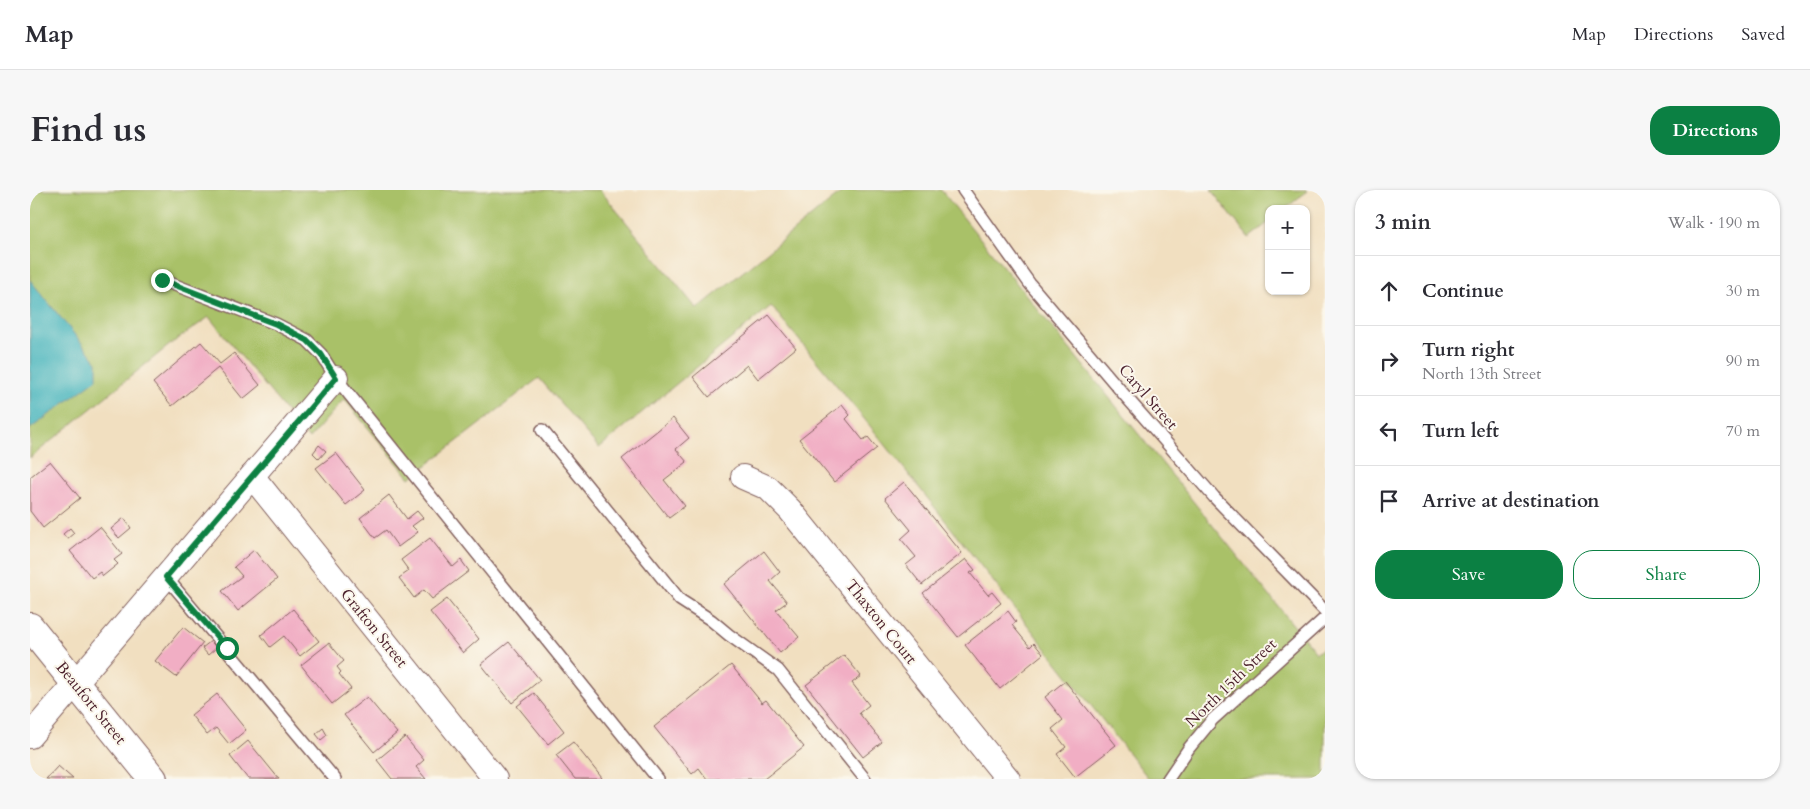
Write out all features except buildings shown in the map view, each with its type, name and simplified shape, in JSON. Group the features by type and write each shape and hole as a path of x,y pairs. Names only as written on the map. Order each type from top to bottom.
{"street":[{"path":"30,736 336,378"},
{"name":"Grafton Street","path":"252,476 495,779"},
{"name":"Thaxton Court","path":"743,477 768,488 790,510 1008,779"},
{"name":"Beaufort Street","path":"30,627 153,779"}],"lane":[{"name":"Caryl Street","path":"963,190 1030,284 1127,398 1214,497 1325,611"},
{"path":"162,280 276,324 307,340 321,354 336,378 658,779"},
{"path":"542,430 680,600 711,620 729,636 778,670 865,779"},
{"path":"166,577 334,779"},
{"name":"North 15th Street","path":"1168,779 1188,748 1212,720 1325,618"}],"green space":[{"path":"30,190 600,190 697,309 844,190 941,190 1316,653 1325,647 1325,779 1149,779 884,443 771,306 599,448 539,378 410,478 344,399 309,439 209,317 172,343 30,458"},
{"path":"1211,190 1308,190 1290,205 1265,205 1265,225 1249,238"}],"water":[{"path":"30,280 97,362 97,379 30,429"}],"route":[{"path":"162,280 276,324 307,340 321,354 336,378 166,577 227,648"}]}
